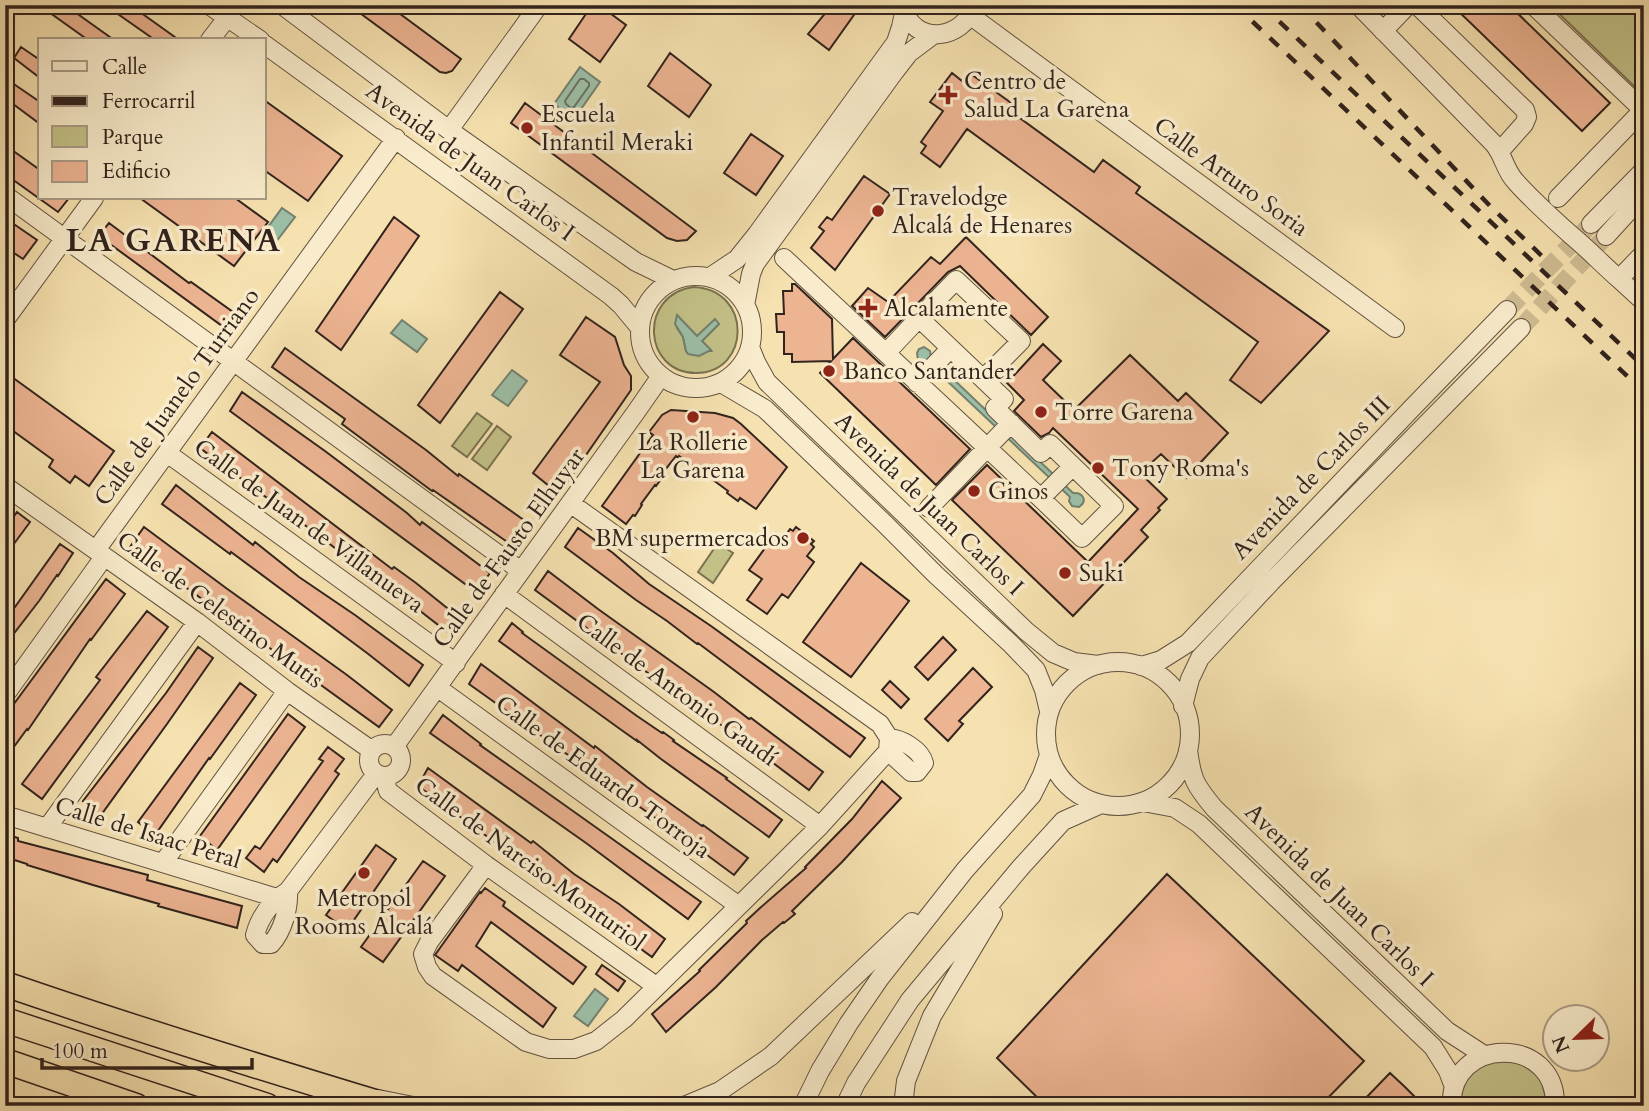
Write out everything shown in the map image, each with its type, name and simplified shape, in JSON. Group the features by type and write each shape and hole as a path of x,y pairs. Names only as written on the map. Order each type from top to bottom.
{"highway":[{"path":"5,984 96,1016 387,1106"},
{"path":"5,1005 147,1052 240,1098"},
{"path":"5,1020 267,1106"},
{"path":"5,1060 136,1106"}],"street":[{"path":"209,5 257,38"},
{"name":"Avenida de Juan Carlos I","path":"282,5 449,130 636,262 673,280"},
{"path":"449,130 539,5"},
{"path":"1357,5 1500,151 1505,167 1514,180 1560,227 1570,233 1644,302"},
{"path":"1383,31 1408,5"},
{"path":"1417,5 1525,110 1527,117 1524,124 1500,151"},
{"path":"1533,5 1643,109 1558,198 1556,210 1570,233"},
{"path":"903,9 916,27 933,34 952,32 963,26 973,11"},
{"path":"710,277 743,253 896,42 903,9"},
{"name":"Calle Arturo Soria","path":"973,11 1395,328"},
{"path":"212,38 227,18"},
{"path":"745,305 755,264 902,62 933,34"},
{"name":"Avenida de Juan Carlos I","path":"266,45 611,296 640,328"},
{"name":"Calle de Juanelo Turriano","path":"5,695 167,453 396,138"},
{"path":"1591,224 1644,170"},
{"path":"1525,191 1543,198 1558,198"},
{"path":"1606,236 1644,194"},
{"path":"5,195 522,571"},
{"path":"5,320 92,200"},
{"path":"1619,279 1644,253"},
{"path":"783,258 1082,538 1114,506 1063,476 1050,444 1041,453 1006,428 995,408 1004,399 919,318"},
{"path":"691,276 710,277 729,287 745,305 752,330 750,347 744,362 734,374 721,383 706,388 674,384 650,365 643,351 640,328 647,304 658,290 673,280 691,276"},
{"path":"886,354 956,280 1021,341 983,379"},
{"name":"Avenida de Carlos III","path":"1141,666 1161,660 1188,643 1507,310"},
{"name":"Avenida de Carlos III","path":"1183,706 1190,679 1200,657 1521,328"},
{"name":"Avenida de Juan Carlos I","path":"750,347 766,382 1026,631 1053,653 1074,662 1098,665"},
{"path":"917,383 950,349"},
{"name":"Calle de Fausto Elhuyar","path":"394,747 661,376"},
{"name":"Avenida de Juan Carlos I","path":"721,383 765,409 1012,645 1036,670 1049,711"},
{"path":"929,508 1006,428"},
{"name":"Calle de Juan de Villanueva","path":"167,453 456,663"},
{"path":"1041,498 1063,476"},
{"name":"Calle de Celestino Mutis","path":"6,488 197,622 287,691 371,750"},
{"path":"486,864 429,942 423,954 427,967 433,976 526,1042 549,1049 574,1049 596,1041 624,1019 820,826 889,745 880,724 570,503"},
{"name":"Calle de Antonio Gaudí","path":"505,594 820,826"},
{"path":"47,828 197,622"},
{"path":"1120,662 1141,666 1159,675 1179,697 1189,727 1188,750 1184,762 1172,781 1155,796 1143,802 1121,806 1089,800 1060,777 1049,755 1046,733 1049,711 1068,682 1087,669 1120,662"},
{"name":"Calle de Eduardo Torroja","path":"438,688 739,906"},
{"path":"163,863 287,691"},
{"path":"387,744 394,747 401,760 398,768 393,773 380,775 370,767 368,758 371,750 378,745 387,744"},
{"name":"Avenida de Juan Carlos I","path":"1188,750 1190,770 1196,786 1214,808 1447,1031 1484,1055"},
{"path":"803,1106 827,1059 880,978 965,870 1032,795 1049,755"},
{"name":"Calle de Isaac Peral","path":"5,815 163,863 283,894 380,775"},
{"name":"Calle de Narciso Monturiol","path":"380,775 387,791 656,986"},
{"name":"Avenida de Juan Carlos I","path":"1143,802 1175,808 1199,824 1433,1047 1448,1071 1454,1087"},
{"path":"845,1106 856,1083 910,1000 1021,867 1063,821 1101,804"},
{"path":"904,1106 906,1080 932,1016 1021,867"},
{"path":"684,1106 720,1091 771,1056 965,870"},
{"path":"1452,1106 1454,1087 1471,1063 1484,1055 1509,1052 1533,1061 1543,1070 1551,1082 1555,1106"},
{"path":"335,1090 413,1106"}],"green space":[{"path":"1550,5 1644,5 1644,80 1637,89"},
{"path":"693,287 713,291 727,301 735,315 738,331 735,346 727,360 714,369 696,373 678,370 665,361 657,348 654,333 656,318 663,304 675,293","holes":["677,316 697,336 719,324 702,341 711,351 686,351 683,337 677,328"]},
{"path":"477,413 492,424 467,457 452,446"},
{"path":"497,426 511,437 487,470 472,459"},
{"path":"718,543 733,553 713,583 698,572"},
{"path":"1489,1060 1518,1060 1541,1078 1548,1106 1460,1106 1462,1090 1468,1078"}],"water":[{"path":"580,67 600,82 574,119 554,104"},
{"path":"282,208 295,217 272,247 260,238"},
{"path":"677,315 697,336 715,319 719,324 702,341 711,350 699,356 688,354 683,337 675,324"},
{"path":"402,320 427,339 417,352 391,333"},
{"path":"924,347 930,351 931,358 1073,493 1082,495 1082,505 1072,506 1070,497 927,362 918,360 917,353"},
{"path":"512,370 527,381 508,406 492,395"},
{"path":"595,989 608,999 588,1026 574,1016"}],"building":[{"path":"39,5 65,5 111,38 85,38"},
{"path":"105,5 130,5 176,38 152,38"},
{"path":"349,5 388,5 461,59 452,71 440,72"},
{"path":"592,5 599,5 626,25 600,62 569,39"},
{"path":"832,5 861,5 829,50 808,34"},
{"path":"1452,5 1509,5 1610,103 1582,131"},
{"path":"21,47 38,59 38,76 14,58"},
{"path":"670,53 711,85 689,117 648,86"},
{"path":"968,72 1014,105 1010,111 1094,172 1103,160 1140,187 1136,193 1329,331 1261,403 1230,380 1258,342 967,129 940,167 921,153 926,146 921,142 943,111 930,102 952,73 962,81"},
{"path":"5,78 38,101 38,123 5,98"},
{"path":"266,101 342,156 308,201 266,171"},
{"path":"525,103 696,231 687,240 667,238 511,123"},
{"path":"751,134 783,156 756,195 724,173"},
{"path":"5,145 38,169 38,198 5,174"},
{"path":"864,176 890,194 835,270 811,248 824,231 819,227 827,217 832,220"},
{"path":"41,200 67,200 58,212"},
{"path":"143,200 238,200 268,222 234,266"},
{"path":"394,217 419,236 341,350 316,331"},
{"path":"5,218 37,240 23,259 5,247"},
{"path":"109,223 189,283 240,317 229,331 99,236"},
{"path":"966,237 1048,317 1031,335 960,266 948,272 885,337 852,306 868,288 888,302 931,257 940,264"},
{"path":"792,284 832,319 833,359 853,338 970,449 936,485 820,373 831,361 792,362 792,354 784,354 784,332 777,332 776,314 784,314 783,291 792,291"},
{"path":"500,292 523,309 440,423 418,405"},
{"path":"586,317 615,337 624,365 631,376 631,390 559,494 533,473 600,382 560,355"},
{"path":"1043,344 1061,361 1043,380 1074,410 1130,355 1178,401 1186,393 1228,433 1186,478 1161,454 1140,473 1167,499 1141,530 1148,537 1073,616 952,500 987,465 1088,562 1138,509 1053,428 1041,437 1014,411 1024,400 1007,383"},
{"path":"285,348 458,476 459,474 528,523 513,546 432,491 342,424 345,419 272,367"},
{"path":"5,372 114,451 89,486 75,476 70,483 49,467 53,460 5,425"},
{"path":"242,392 325,451 420,525 422,522 490,573 476,592 230,411"},
{"path":"671,410 715,413 733,418 787,467 756,509 740,498 738,501 679,456 676,456 635,516 626,524 602,506 653,435 649,432 662,415"},
{"path":"212,432 457,616 446,631 200,448"},
{"path":"176,485 253,545 255,542 299,577 423,665 409,686 231,552 230,554 162,504"},
{"path":"17,512 30,522 5,556 5,529"},
{"path":"144,527 392,710 379,727 130,547"},
{"path":"796,527 814,541 811,544 814,547 807,556 814,562 788,598 782,594 767,614 747,600 762,579 749,570 776,533 783,539 790,529 793,531"},
{"path":"578,528 649,584 865,738 850,757 565,547"},
{"path":"60,544 73,553 5,645 5,621"},
{"path":"861,563 909,601 851,677 803,642"},
{"path":"548,571 823,772 809,790 535,590"},
{"path":"106,579 125,594 5,759 5,716"},
{"path":"147,611 168,627 42,799 22,784 100,680 96,677"},
{"path":"512,623 522,633 782,820 769,837 499,641"},
{"path":"943,637 956,650 928,680 915,667"},
{"path":"198,647 213,658 101,815 83,801"},
{"path":"481,664 748,858 734,875 623,797 469,684"},
{"path":"973,668 992,687 959,721 963,724 948,741 925,719"},
{"path":"890,681 909,699 901,708 882,690"},
{"path":"240,683 256,695 155,835 138,822"},
{"path":"288,714 305,727 217,850 200,836"},
{"path":"443,715 480,745 701,902 688,919 430,733"},
{"path":"328,747 344,759 335,771 339,774 277,862 273,859 264,872 246,858 255,846 260,849 323,761 319,759"},
{"path":"428,768 531,843 533,841 665,939 652,957 418,786"},
{"path":"882,781 901,798 792,911 795,914 762,940 716,987 666,1032 652,1014 700,971 746,921 806,868 852,819"},
{"path":"5,834 18,838 18,841 148,875 147,880 242,906 237,928 5,857"},
{"path":"376,845 396,859 347,930 326,915"},
{"path":"423,861 445,876 383,962 361,947"},
{"path":"1167,874 1364,1061 1320,1106 1046,1106 997,1058"},
{"path":"485,888 505,902 503,906 586,967 573,984 491,922 476,946 556,1008 543,1027 462,965 458,971 435,955"},
{"path":"602,965 625,981 618,991 596,974"},
{"path":"1390,1073 1405,1087 1424,1106 1358,1106"}],"tunnel":[{"path":"1507,310 1591,224"},
{"path":"1521,328 1606,236"}],"railway":[{"path":"1235,5 1644,392"},
{"path":"1262,5 1644,367"},
{"path":"1300,5 1490,206 1543,257"}],"place":[{"name":"Centro de Salud La Garena","path":"948,95"},
{"name":"Escuela Infantil Meraki","path":"527,128"},
{"name":"Travelodge Alcalá de Henares","path":"878,211"},
{"name":"Alcalamente","path":"868,308"},
{"name":"Banco Santander","path":"829,371"},
{"name":"Torre Garena","path":"1041,412"},
{"name":"La Rollerie La Garena","path":"693,417"},
{"name":"Tony Roma's","path":"1098,468"},
{"name":"Ginos","path":"974,491"},
{"name":"BM supermercados","path":"803,538"},
{"name":"Suki","path":"1065,573"},
{"name":"Metropol Rooms Alcalá","path":"364,873"}],"district":[{"name":"LA GARENA","path":"174,241"}]}
